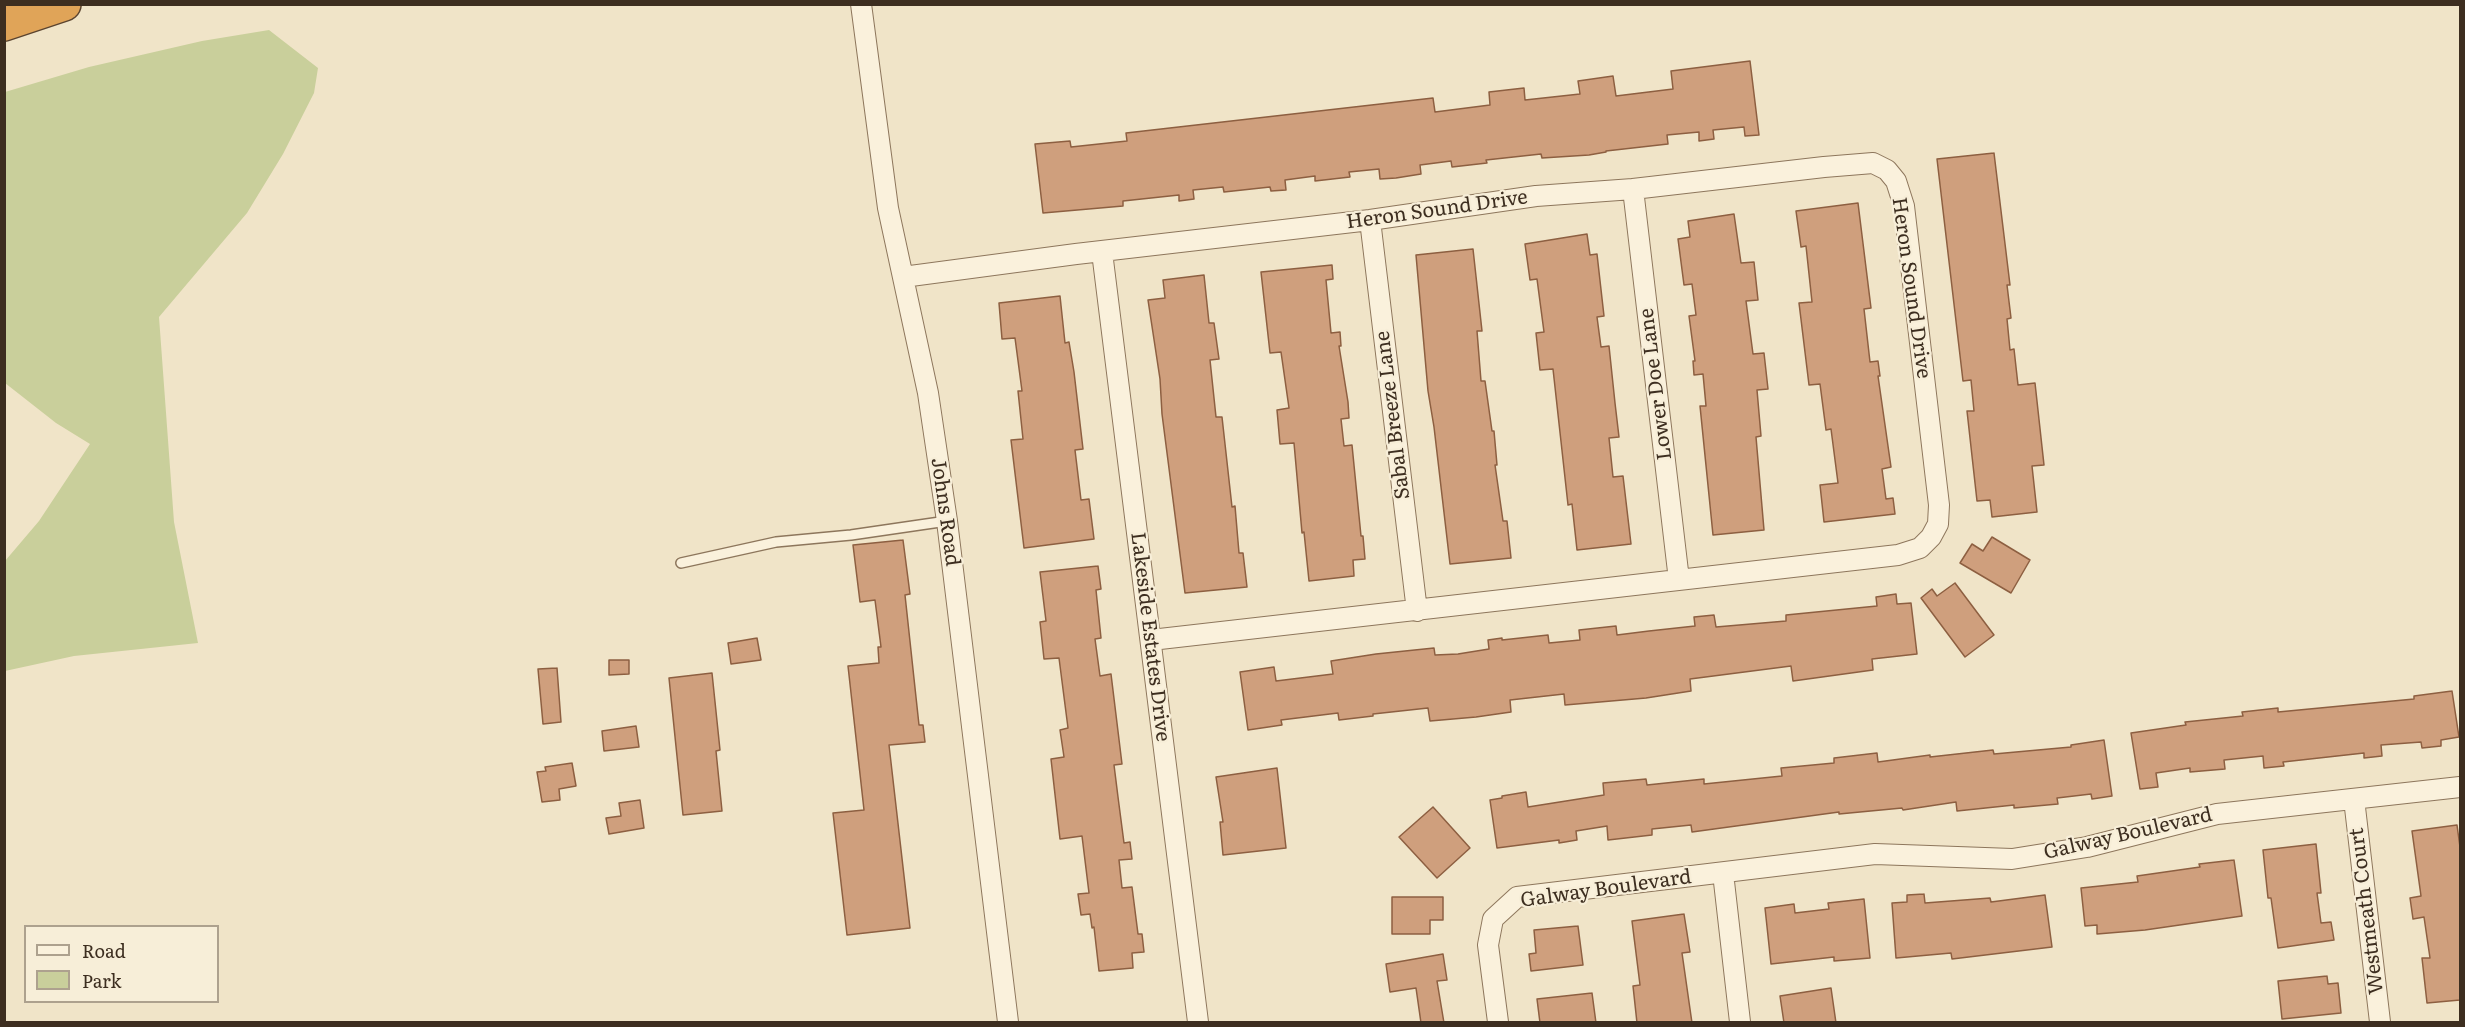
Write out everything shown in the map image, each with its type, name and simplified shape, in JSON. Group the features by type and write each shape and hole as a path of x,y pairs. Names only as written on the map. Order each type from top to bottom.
{"highway":[{"path":"4,24 64,4"}],"street":[{"name":"Johns Road","path":"861,4 888,208 928,393 947,521 1008,1023"},
{"name":"Heron Sound Drive","path":"903,277 1370,220 1536,196 1633,189 1824,166 1873,163 1887,170 1896,181 1904,206 1939,505 1938,524 1931,537 1920,548 1898,555 1151,640"},
{"name":"Lower Doe Lane","path":"1633,189 1679,580"},
{"name":"Sabal Breeze Lane","path":"1370,220 1417,611"},
{"name":"Lakeside Estates Drive","path":"1102,252 1198,1023"},
{"name":"Galway Boulevard","path":"1498,1023 1488,945 1492,919 1517,897 1875,855 2012,859 2086,847 2217,814 2460,788"},
{"name":"Westmeath Court","path":"2354,800 2380,1023"},
{"path":"1723,873 1740,1023"}],"lane":[{"path":"681,563 776,542 947,521"}],"green space":[{"path":"269,30 318,68 314,93 283,154 247,213 159,317 174,522 198,643 74,656 5,671 5,561 39,521 90,444 56,423 5,383 5,92 89,67 202,41"}],"building":[{"path":"1750,61 1759,135 1745,136 1744,127 1713,130 1714,139 1699,141 1699,132 1667,135 1668,144 1589,155 1542,158 1541,154 1486,160 1487,163 1452,167 1451,161 1420,165 1421,174 1396,178 1380,179 1379,169 1349,172 1350,177 1315,181 1315,176 1285,180 1286,190 1271,191 1270,187 1224,192 1223,187 1193,190 1194,199 1179,201 1179,195 1123,201 1123,206 1043,213 1035,144 1070,141 1071,147 1127,141 1126,133 1433,98 1435,112 1490,105 1489,92 1524,88 1525,100 1580,94 1578,81 1613,76 1616,96 1673,89 1671,71"},
{"path":"1994,153 2010,285 2007,285 2011,318 2007,319 2010,350 2014,349 2018,385 2035,383 2044,465 2032,466 2037,512 1992,517 1990,500 1977,501 1967,411 1974,411 1971,380 1963,381 1937,159"},
{"path":"1858,203 1871,308 1864,309 1870,362 1878,361 1880,376 1878,376 1891,467 1882,469 1886,499 1893,498 1895,514 1824,522 1820,485 1838,483 1831,429 1826,430 1820,384 1809,385 1799,303 1812,302 1806,246 1801,247 1796,211"},
{"path":"1734,214 1741,263 1754,262 1758,300 1746,301 1753,354 1764,353 1768,389 1757,390 1761,436 1756,437 1764,530 1713,535 1700,406 1706,406 1703,374 1694,375 1693,361 1695,361 1689,316 1696,315 1692,284 1684,285 1678,239 1690,237 1688,221"},
{"path":"1587,234 1590,255 1597,254 1604,316 1597,317 1601,347 1609,346 1619,437 1609,438 1613,477 1623,476 1631,544 1577,550 1572,504 1568,505 1553,369 1540,370 1536,333 1544,332 1537,279 1530,280 1525,244"},
{"path":"1473,249 1482,331 1477,331 1481,381 1485,381 1492,431 1494,431 1497,465 1495,465 1503,521 1507,521 1511,558 1450,564 1428,391 1416,255"},
{"path":"1332,265 1333,279 1326,280 1331,333 1340,332 1341,346 1339,346 1349,418 1341,419 1344,446 1352,445 1365,559 1353,560 1354,576 1309,581 1294,443 1280,444 1277,410 1289,408 1281,352 1270,353 1261,272"},
{"path":"1204,275 1209,323 1214,323 1219,359 1210,360 1216,417 1222,417 1232,507 1235,506 1239,553 1243,553 1247,587 1185,593 1162,414 1160,379 1148,300 1165,298 1163,280"},
{"path":"1060,296 1065,343 1069,342 1074,372 1083,449 1075,450 1081,500 1089,499 1094,539 1024,548 1011,440 1023,439 1018,391 1022,391 1015,338 1002,339 999,303"},
{"path":"1992,537 2030,560 2011,593 1960,563 1972,544 1983,551"},
{"path":"903,540 910,594 905,595 919,725 923,725 925,742 889,745 910,928 847,935 833,813 864,810 848,666 879,663 878,647 881,647 875,600 860,602 853,545"},
{"path":"1098,566 1101,589 1096,590 1101,638 1095,639 1100,676 1111,674 1122,764 1114,765 1124,843 1130,842 1132,859 1119,860 1122,888 1132,887 1138,934 1142,934 1144,952 1132,953 1133,968 1099,971 1094,927 1092,928 1090,914 1081,915 1078,894 1089,893 1082,836 1060,839 1051,759 1064,757 1060,730 1068,728 1059,658 1044,659 1040,622 1046,621 1040,572"},
{"path":"1955,583 1994,635 1965,657 1921,598 1932,589 1937,596"},
{"path":"1896,594 1897,604 1911,603 1917,654 1872,659 1873,670 1793,681 1791,666 1690,679 1691,691 1646,698 1565,705 1564,694 1510,700 1511,712 1476,717 1430,721 1428,708 1339,720 1338,713 1281,720 1282,725 1248,730 1240,672 1274,667 1276,681 1333,674 1331,661 1376,654 1434,648 1435,655 1458,654 1489,649 1488,640 1502,638 1502,640 1548,635 1549,643 1580,640 1579,630 1616,626 1617,635 1695,626 1694,617 1714,615 1716,627 1786,621 1786,615 1877,606 1876,597"},
{"path":"757,638 761,660 731,664 728,643"},
{"path":"609,660 629,660 629,674 609,675"},
{"path":"557,668 561,722 543,724 538,669"},
{"path":"712,673 720,750 716,751 722,811 683,815 669,678"},
{"path":"2452,691 2459,737 2441,740 2441,746 2422,748 2421,742 2381,745 2382,756 2364,758 2364,753 2283,762 2284,766 2264,768 2263,756 2224,760 2225,769 2190,772 2190,768 2156,773 2158,787 2140,789 2131,733 2186,725 2185,722 2243,716 2242,712 2278,708 2278,712 2414,699 2414,696"},
{"path":"636,726 639,747 604,751 602,731"},
{"path":"2104,740 2112,796 2092,799 2091,794 2057,798 2058,804 2014,808 2014,805 1957,811 1956,802 1903,810 1902,808 1839,814 1839,812 1692,832 1691,825 1652,829 1652,835 1608,840 1607,826 1576,831 1577,840 1497,848 1490,800 1526,792 1528,807 1604,795 1603,783 1646,779 1647,785 1704,779 1704,784 1782,776 1781,768 1834,763 1834,758 1877,753 1878,762 1993,750 1994,754 2071,747 2071,745"},
{"path":"572,763 576,786 559,789 560,800 542,802 537,772 546,771 545,767"},
{"path":"1277,768 1286,848 1223,855 1220,822 1223,822 1216,777"},
{"path":"640,800 644,828 609,834 606,818 621,816 619,803"},
{"path":"1433,807 1470,848 1437,878 1399,837"},
{"path":"2457,825 2460,847 2460,1000 2427,1003 2422,958 2430,958 2424,917 2413,919 2410,898 2421,896 2412,831"},
{"path":"2316,844 2321,893 2317,893 2321,923 2331,922 2334,940 2278,948 2271,898 2268,898 2263,850"},
{"path":"2234,860 2242,916 2145,930 2097,934 2097,925 2085,926 2081,888 2138,882 2137,876"},
{"path":"1924,894 1925,903 1990,898 1991,902 2045,895 2052,947 1952,959 1951,953 1896,958 1892,903 1907,902 1907,895"},
{"path":"1392,897 1443,897 1443,920 1430,920 1430,934 1392,934"},
{"path":"1864,899 1870,958 1834,961 1834,957 1771,964 1765,908 1794,904 1795,913 1829,909 1828,903"},
{"path":"1684,914 1690,952 1682,953 1692,1023 1637,1023 1633,986 1640,985 1632,921"},
{"path":"1578,926 1583,965 1531,971 1529,954 1536,953 1534,930"},
{"path":"1443,954 1447,980 1437,981 1444,1023 1421,1023 1416,988 1390,992 1386,964"},
{"path":"2327,976 2328,984 2338,983 2341,1013 2282,1019 2278,981"},
{"path":"1831,988 1836,1023 1784,1023 1780,996"},
{"path":"1592,993 1596,1023 1540,1023 1537,999"}]}
